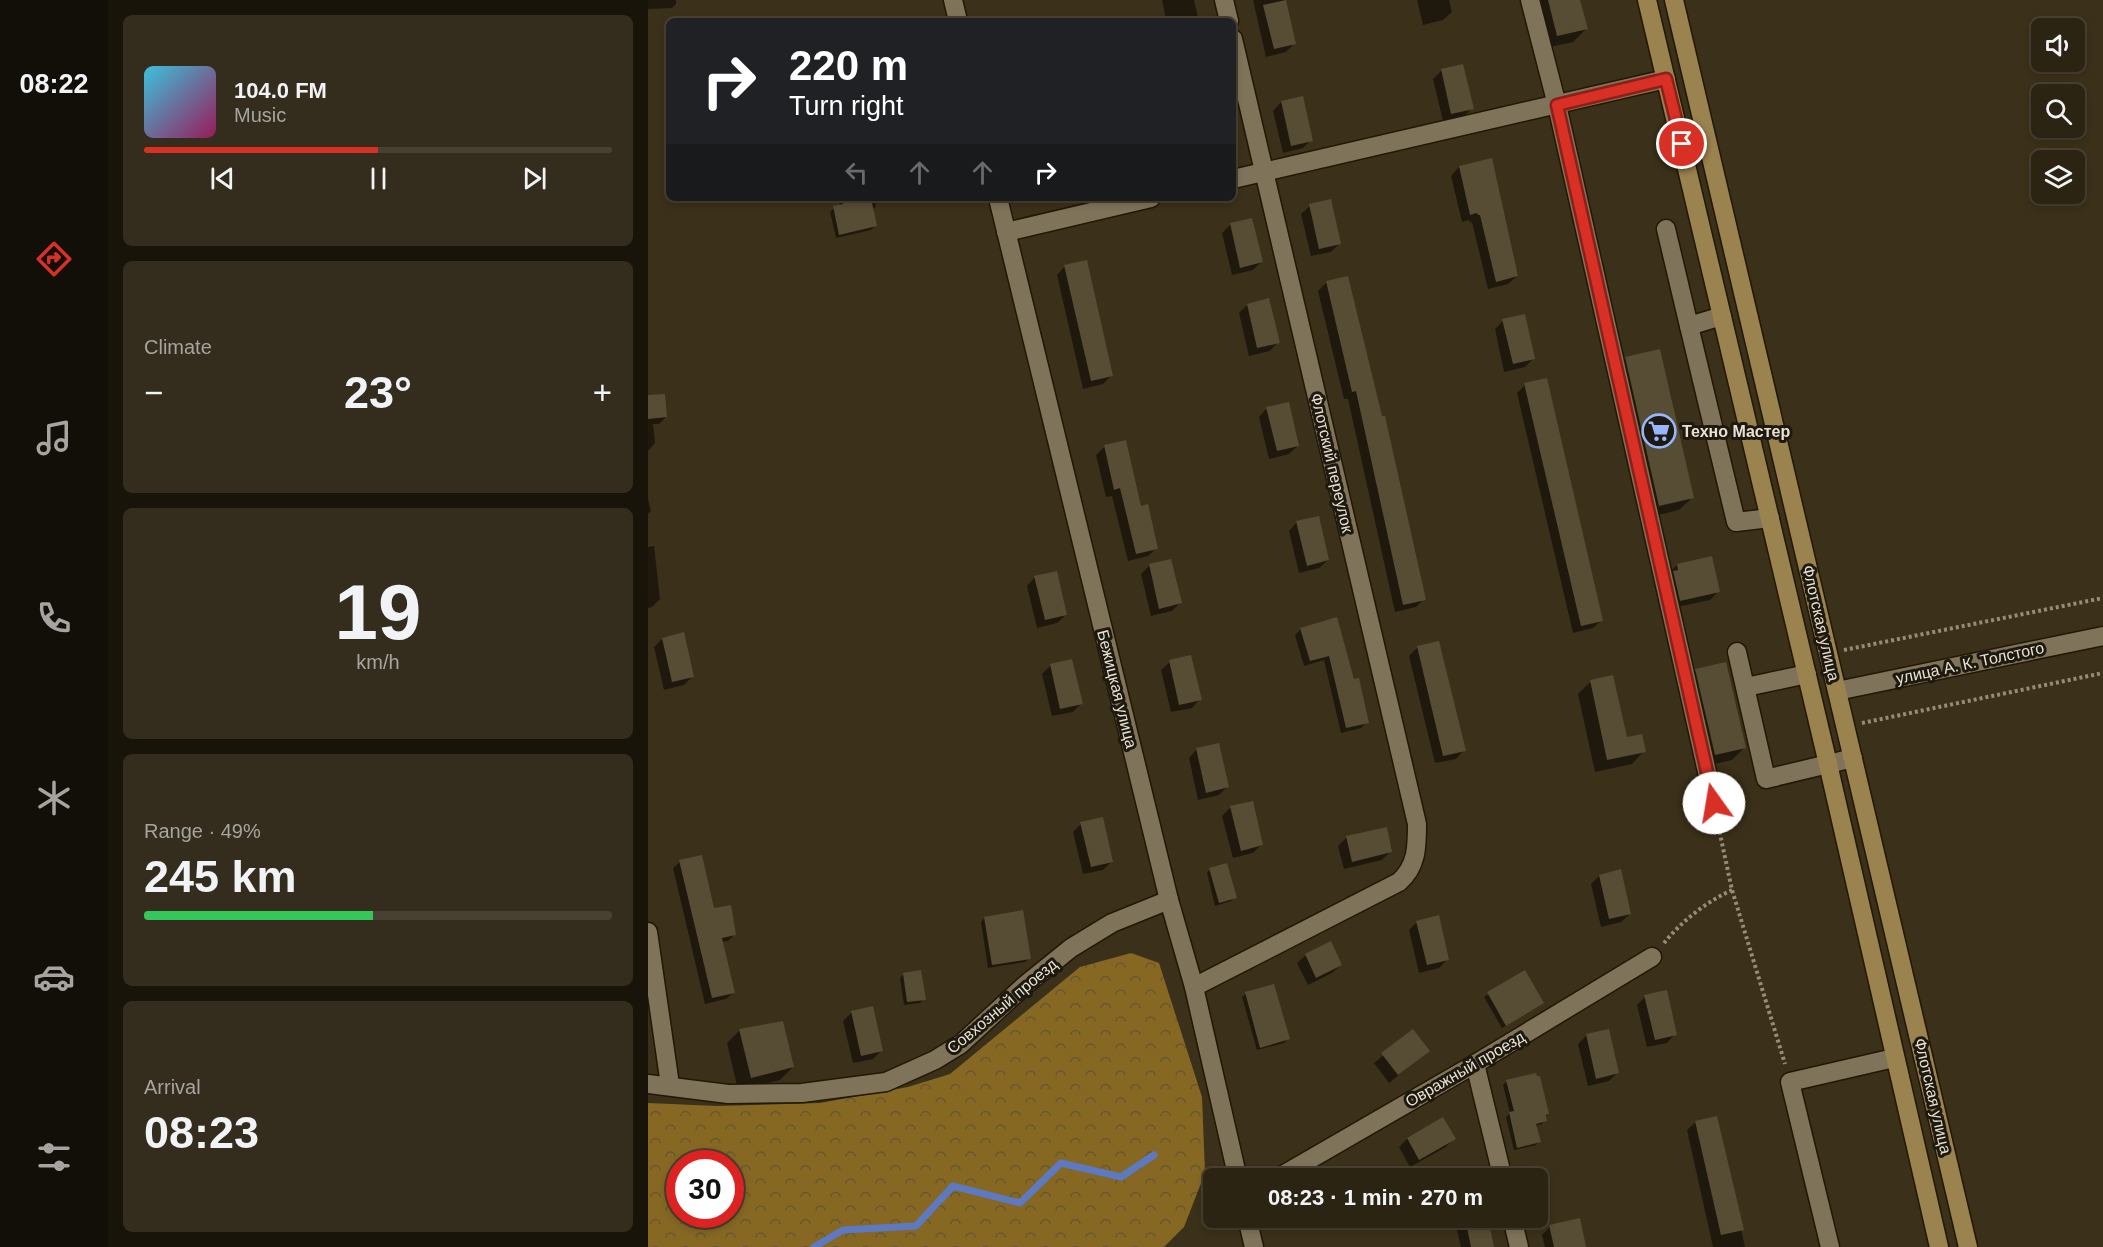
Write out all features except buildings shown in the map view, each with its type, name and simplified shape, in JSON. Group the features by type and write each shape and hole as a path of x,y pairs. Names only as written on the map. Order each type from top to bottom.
{"main road":[{"name":"Флотская улица","path":"1647,0 1807,674 1939,1247"},
{"name":"Флотская улица","path":"1674,0 1968,1247"}],"street":[{"path":"953,0 956,18"},
{"path":"1224,0 1228,18"},
{"path":"1530,0 1557,105 1714,803"},
{"name":"Флотский переулок","path":"1194,987 1399,882 1413,865 1417,847 1417,824 1236,52"},
{"path":"1236,178 1666,79"},
{"name":"Бежицкая улица","path":"999,201 1169,900 1194,987 1235,1168"},
{"path":"1006,232 1138,201"},
{"path":"1666,229 1736,522 1770,518"},
{"path":"1689,326 1722,316"},
{"name":"улица А. К. Толстого","path":"1837,691 2103,636"},
{"path":"1737,652 1766,779 1853,758"},
{"path":"1746,687 1807,674"},
{"name":"Совхозный проезд","path":"648,1084 728,1094 802,1093 886,1082 935,1060 961,1044 1024,986 1071,948 1112,923 1169,900"},
{"path":"648,932 670,1086"},
{"name":"Овражный проезд","path":"1295,1168 1475,1064 1652,957"},
{"path":"1830,1247 1790,1082 1894,1058"},
{"path":"1475,1064 1500,1168"},
{"path":"1249,1228 1254,1247"},
{"path":"1514,1228 1519,1247"}],"path":[{"path":"1841,650 2103,598"},
{"path":"1858,723 2103,673"},
{"path":"1714,803 1732,890 1790,1082"},
{"path":"1652,957 1676,929 1705,906 1732,890"}],"green space":[{"path":"1131,953 1159,963 1202,1097 1205,1168 1184,1227 1164,1247 648,1247 648,1103 717,1106 820,1103 908,1087 950,1074 1080,967"}],"waterway":[{"path":"814,1247 843,1230 916,1226 953,1186 1020,1203 1061,1163 1121,1177 1154,1155"}],"place":[{"name":"Техно Мастер","path":"1659,431"}],"route":[{"path":"1682,144 1666,79 1557,105 1714,803"}]}
